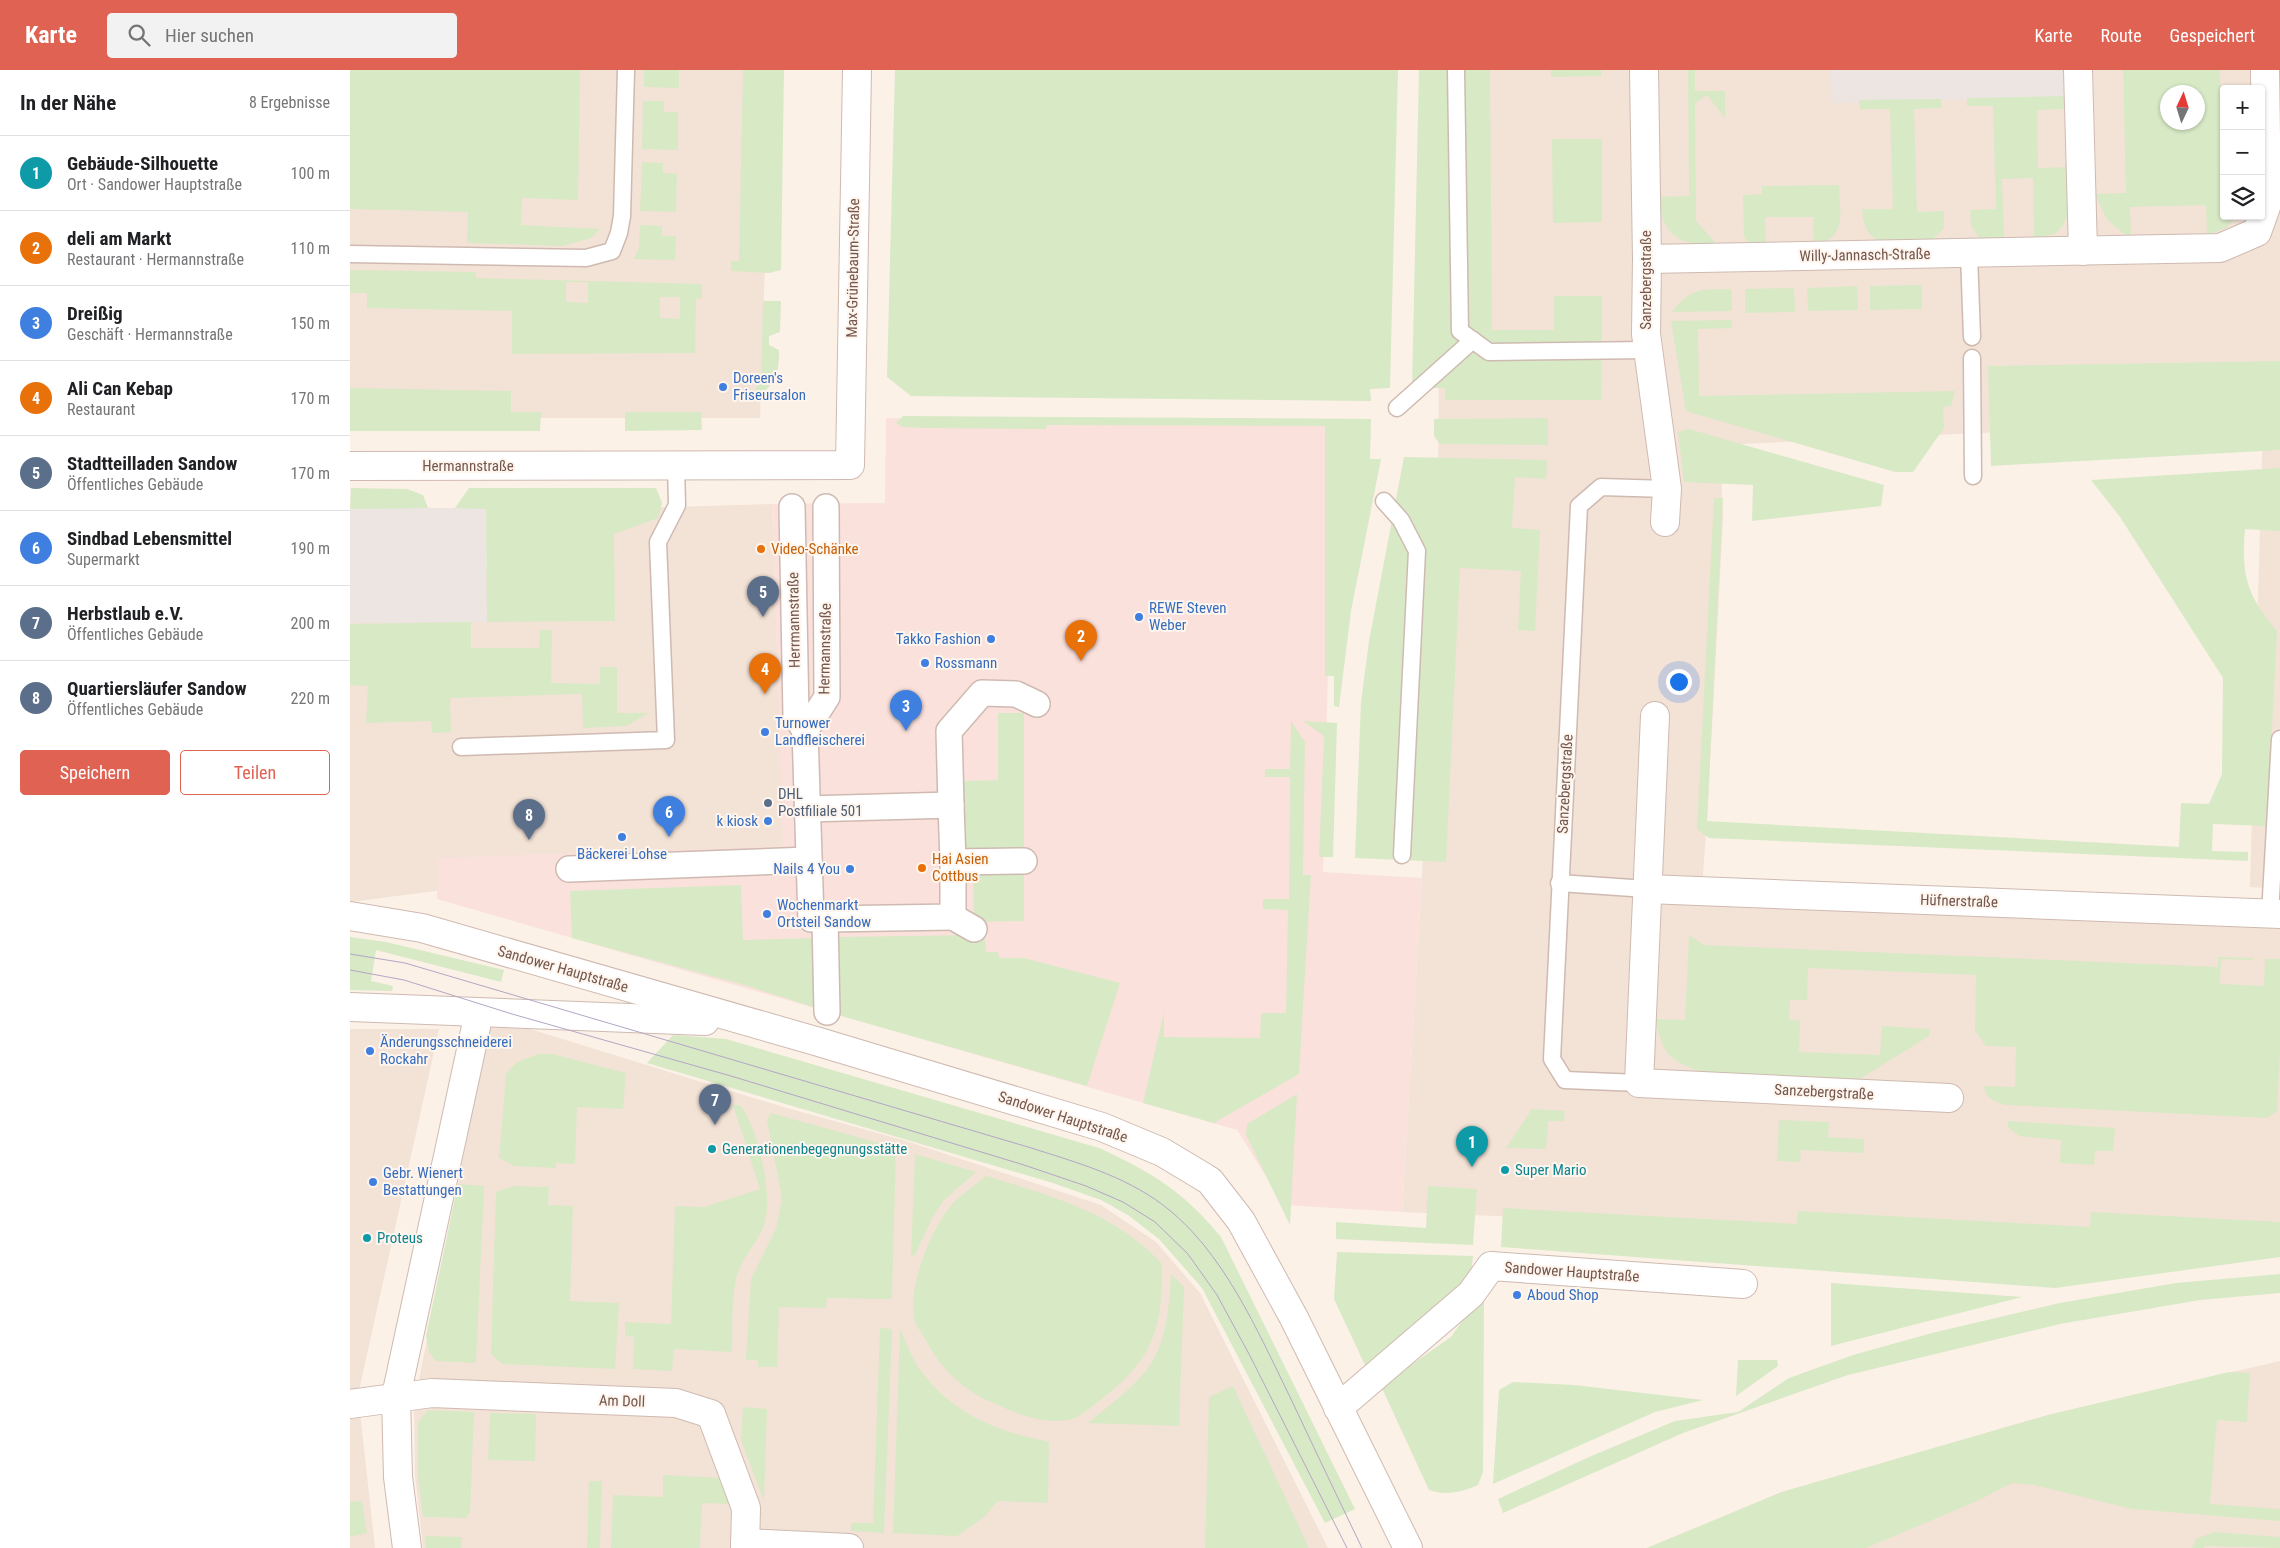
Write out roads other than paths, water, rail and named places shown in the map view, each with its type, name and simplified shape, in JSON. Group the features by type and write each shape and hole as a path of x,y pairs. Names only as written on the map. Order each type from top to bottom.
{"street":[{"name":"Max-Grünebaum-Straße","path":"850,465 856,70"},
{"name":"Sanzebergstraße","path":"1644,70 1647,259 1646,334 1667,489 1665,522"},
{"path":"2078,70 2083,251"},
{"name":"Willy-Jannasch-Straße","path":"1647,259 2220,248 2258,232 2267,204 2265,70"},
{"name":"Hermannstraße","path":"350,466 850,465"},
{"name":"Herrmannstraße","path":"792,507 796,716 805,731"},
{"name":"Hermannstraße","path":"805,731 827,697 826,507"},
{"path":"805,731 811,919 963,923 952,862 949,731 982,693 1016,694 1037,704"},
{"path":"1639,1083 1656,716"},
{"path":"808,809 951,805"},
{"path":"570,869 809,860"},
{"path":"952,862 1024,861"},
{"name":"Hüfnerstraße","path":"1647,889 2275,914"},
{"name":"Sandower Hauptstraße","path":"350,916 422,928 774,1029 1102,1127 1162,1152 1210,1181 1241,1221 1294,1318 1408,1548"},
{"path":"825,919 827,1012"},
{"name":"Sandower Hauptstraße","path":"350,1007 479,1013 577,1014 707,1021 774,1029"},
{"path":"407,1548 398,1477 396,1396 479,1013"},
{"name":"Sanzebergstraße","path":"1639,1083 1949,1098"},
{"name":"Sandower Hauptstraße","path":"1338,1408 1471,1294 1491,1266 1743,1284"},
{"name":"Am Doll","path":"350,1404 396,1396 432,1393 676,1403 711,1414 746,1508 745,1546 849,1548"}],"lane":[{"path":"350,254 586,258 612,251 619,233 622,216 626,70"},
{"path":"1456,70 1460,331 1489,352 1648,350"},
{"path":"1969,254 1972,337"},
{"path":"1397,408 1472,340"},
{"path":"1972,358 1973,476"},
{"path":"461,748 666,740 658,542 677,505 676,466"},
{"name":"Sanzebergstraße","path":"1639,1083 1565,1080 1552,1059 1560,883 1579,506 1601,487 1667,489"},
{"path":"1384,501 1401,520 1417,552 1402,855"},
{"name":"Hüfnerstraße","path":"2275,914 2280,739"},
{"path":"1560,883 1647,889"}],"tram line":[{"path":"350,954 405,963 1028,1147 1098,1170 1132,1185 1163,1205 1184,1224 1204,1245 1221,1268 1252,1320 1362,1548"},
{"path":"350,970 404,980 512,1014 731,1076 1024,1165 1086,1186 1123,1202 1155,1222 1188,1254 1217,1295 1347,1548"}],"place":[{"name":"Doreen's Friseursalon","path":"723,387"},
{"name":"Video-Schänke","path":"761,549"},
{"name":"Stadtteilladen Sandow","path":"763,617"},
{"name":"REWE Steven Weber","path":"1139,617"},
{"name":"Takko Fashion","path":"991,639"},
{"name":"deli am Markt","path":"1081,661"},
{"name":"Rossmann","path":"925,663"},
{"name":"Ali Can Kebap","path":"765,694"},
{"name":"Dreißig","path":"906,731"},
{"name":"Turnower Landfleischerei","path":"765,732"},
{"name":"DHL Postfiliale 501","path":"768,803"},
{"name":"k kiosk","path":"768,821"},
{"name":"Bäckerei Lohse","path":"622,837"},
{"name":"Sindbad Lebensmittel","path":"669,837"},
{"name":"Quartiersläufer Sandow","path":"529,840"},
{"name":"Hai Asien Cottbus","path":"922,868"},
{"name":"Nails 4 You","path":"850,869"},
{"name":"Wochenmarkt Ortsteil Sandow","path":"767,914"},
{"name":"Änderungsschneiderei Rockahr","path":"370,1051"},
{"name":"Herbstlaub e.V.","path":"715,1125"},
{"name":"Generationenbegegnungsstätte","path":"712,1149"},
{"name":"Gebäude-Silhouette","path":"1472,1167"},
{"name":"Super Mario","path":"1505,1170"},
{"name":"Gebr. Wienert Bestattungen","path":"373,1182"},
{"name":"Proteus","path":"367,1238"},
{"name":"Aboud Shop","path":"1517,1295"}]}
